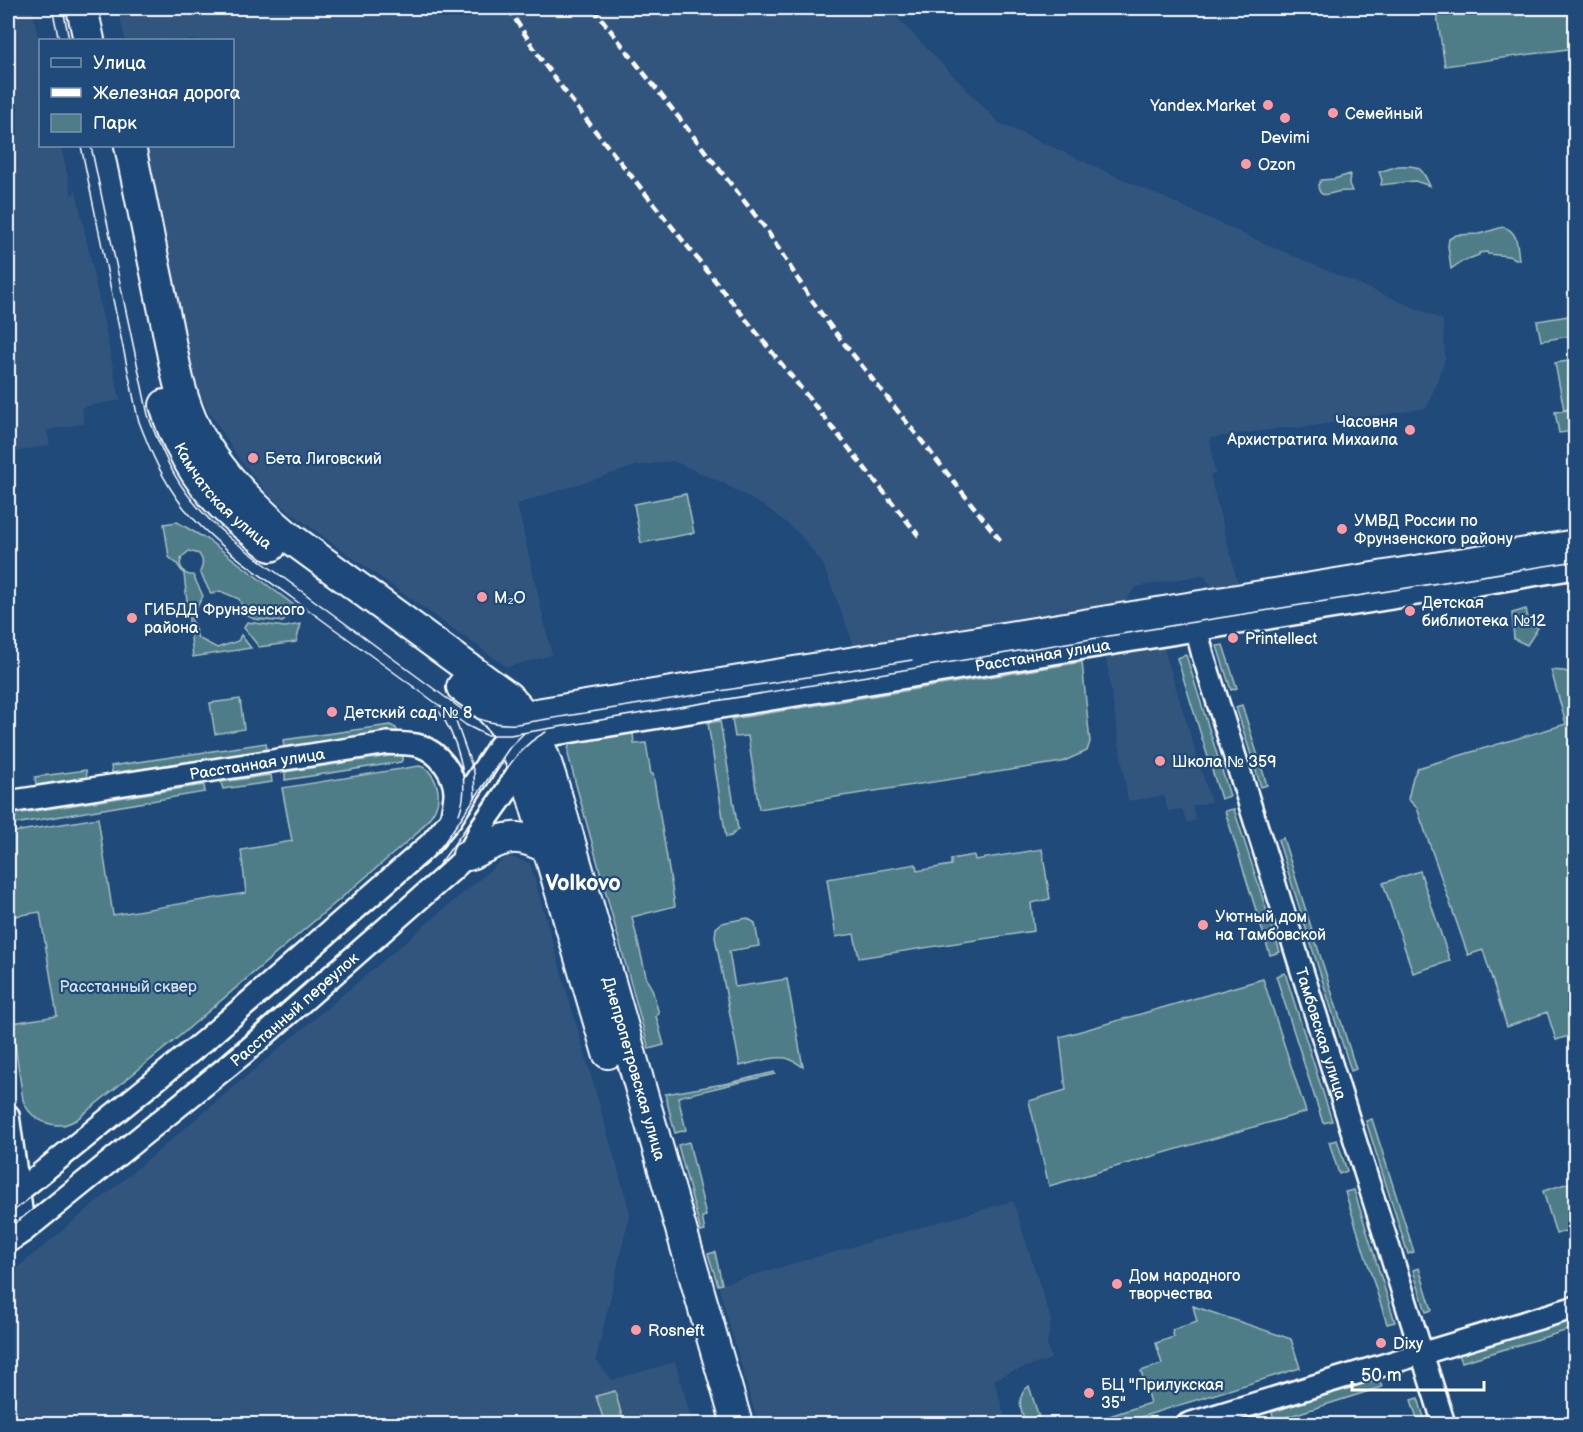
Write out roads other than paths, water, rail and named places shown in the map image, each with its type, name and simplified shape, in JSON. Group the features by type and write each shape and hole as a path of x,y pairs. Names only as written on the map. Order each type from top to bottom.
{"main road":[{"path":"82,8 89,39"},
{"path":"101,8 108,39"},
{"name":"Камчатская улица","path":"111,147 166,408 183,449 201,480 236,519 276,550 496,714 523,729"},
{"name":"Камчатская улица","path":"130,147 179,382 195,428 215,461 234,486 266,518 513,702 523,729 523,765"},
{"name":"Расстанная улица","path":"523,729 1194,619 1575,545"},
{"name":"Днепропетровская улица","path":"523,729 543,752 737,1425"},
{"name":"Днепропетровская улица","path":"523,765 716,1425"},
{"path":"468,855 505,837 524,838 549,849"}],"street":[{"name":"Расстанная улица","path":"1194,619 1575,568"},
{"name":"Тамбовская улица","path":"1194,619 1443,1425"},
{"name":"Расстанный переулок","path":"13,1195 204,1041 430,844 451,819 498,747 523,729"},
{"name":"Расстанная улица","path":"8,802 388,743 420,746 437,755 452,777 455,793 451,819"},
{"name":"Расстанный переулок","path":"16,1237 243,1054 450,872 468,855 482,826 523,765"},
{"path":"8,1115 16,1237"},
{"path":"1188,1425 1575,1307"}],"tram line":[{"path":"52,8 59,39"},
{"path":"63,8 69,39"},
{"path":"81,147 138,419 147,443 176,498 208,533 235,556 466,725 486,735 510,735 1576,561"},
{"path":"91,147 148,415 163,452 180,483 201,511 231,539 468,714 492,723 517,724 912,660"},
{"path":"436,707 450,730 460,758 464,787 459,814"},
{"path":"454,716 474,772 475,797"},
{"path":"8,1227 218,1058 434,871 514,759 537,737 546,732"},
{"path":"8,1215 211,1051 426,864 444,843 510,747 524,733"}],"railway":[{"path":"508,8 544,64 585,118 919,536"},
{"path":"593,8 766,229 831,327 1001,541"}],"place":[{"name":"Yandex.Market","path":"1268,105"},
{"name":"Семейный","path":"1333,113"},
{"name":"Devimi","path":"1285,118"},
{"name":"Ozon","path":"1246,164"},
{"name":"Часовня Архистратига Михаила","path":"1410,430"},
{"name":"Бета Лиговский","path":"253,458"},
{"name":"УМВД России по Фрунзенского району","path":"1342,529"},
{"name":"М₂O","path":"482,597"},
{"name":"Детская библиотека №12","path":"1410,611"},
{"name":"ГИБДД Фрунзенского района","path":"132,618"},
{"name":"Printellect","path":"1233,638"},
{"name":"Детский сад № 8","path":"332,712"},
{"name":"Школа № 359","path":"1160,761"},
{"name":"Уютный дом на Тамбовской","path":"1203,925"},
{"name":"Дом народного творчества","path":"1117,1284"},
{"name":"Rosneft","path":"636,1330"},
{"name":"Dixy","path":"1381,1343"},
{"name":"БЦ \"Прилукская 35\"","path":"1089,1393"}],"district":[{"name":"Volkovo","path":"583,882"}],"park label":[{"name":"Расстанный сквер","path":"128,986"}]}
